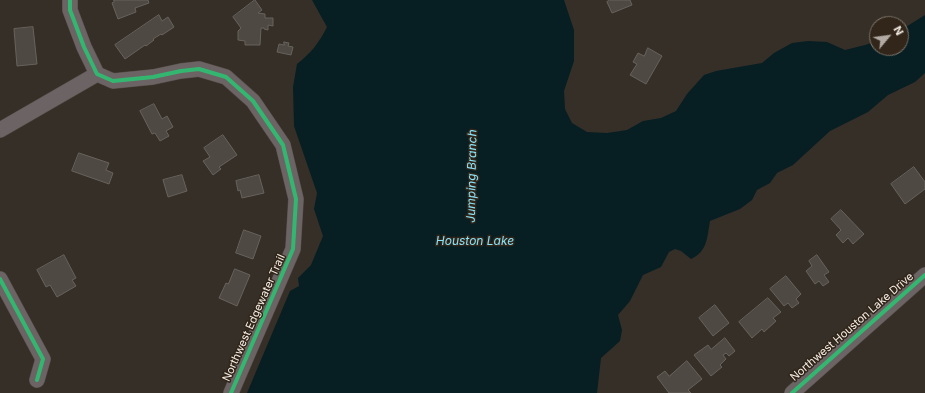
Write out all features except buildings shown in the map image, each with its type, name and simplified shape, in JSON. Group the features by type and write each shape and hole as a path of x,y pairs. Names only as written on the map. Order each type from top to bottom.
{"street":[{"path":"0,130 97,74 84,47 70,10 70,0"},
{"name":"Northwest Edgewater Trail","path":"97,74 114,81 153,77 199,68 226,77 253,101 283,145 296,199 293,249 231,393"},
{"name":"Northwest Houston Lake Drive","path":"792,393 925,275"},
{"path":"0,279 43,360 37,380"}],"water":[{"name":"Houston Lake","path":"312,0 564,0 574,30 574,61 564,91 565,109 572,123 587,132 607,133 627,130 643,121 661,118 676,111 687,94 704,75 716,71 762,63 774,53 792,43 808,41 827,42 845,50 869,44 869,56 909,56 909,25 925,15 925,73 915,82 888,95 868,112 830,131 793,165 777,173 770,183 757,190 752,200 740,209 710,221 706,243 704,248 697,256 691,259 681,251 675,249 669,252 661,267 643,275 630,301 618,315 622,330 620,341 601,358 597,393 247,393 290,291 299,286 298,278 311,265 323,236 314,209 317,193 294,126 293,87 297,64 314,47 327,27"}],"cycle path":[{"path":"70,0 70,10 84,47 97,74 113,81 153,77 199,69 226,77 253,101 283,145 296,199 293,249 231,393"},
{"path":"792,393 925,275"},
{"path":"0,279 43,359 37,380"}],"water label":[{"name":"Jumping Branch","path":"472,176"}]}
